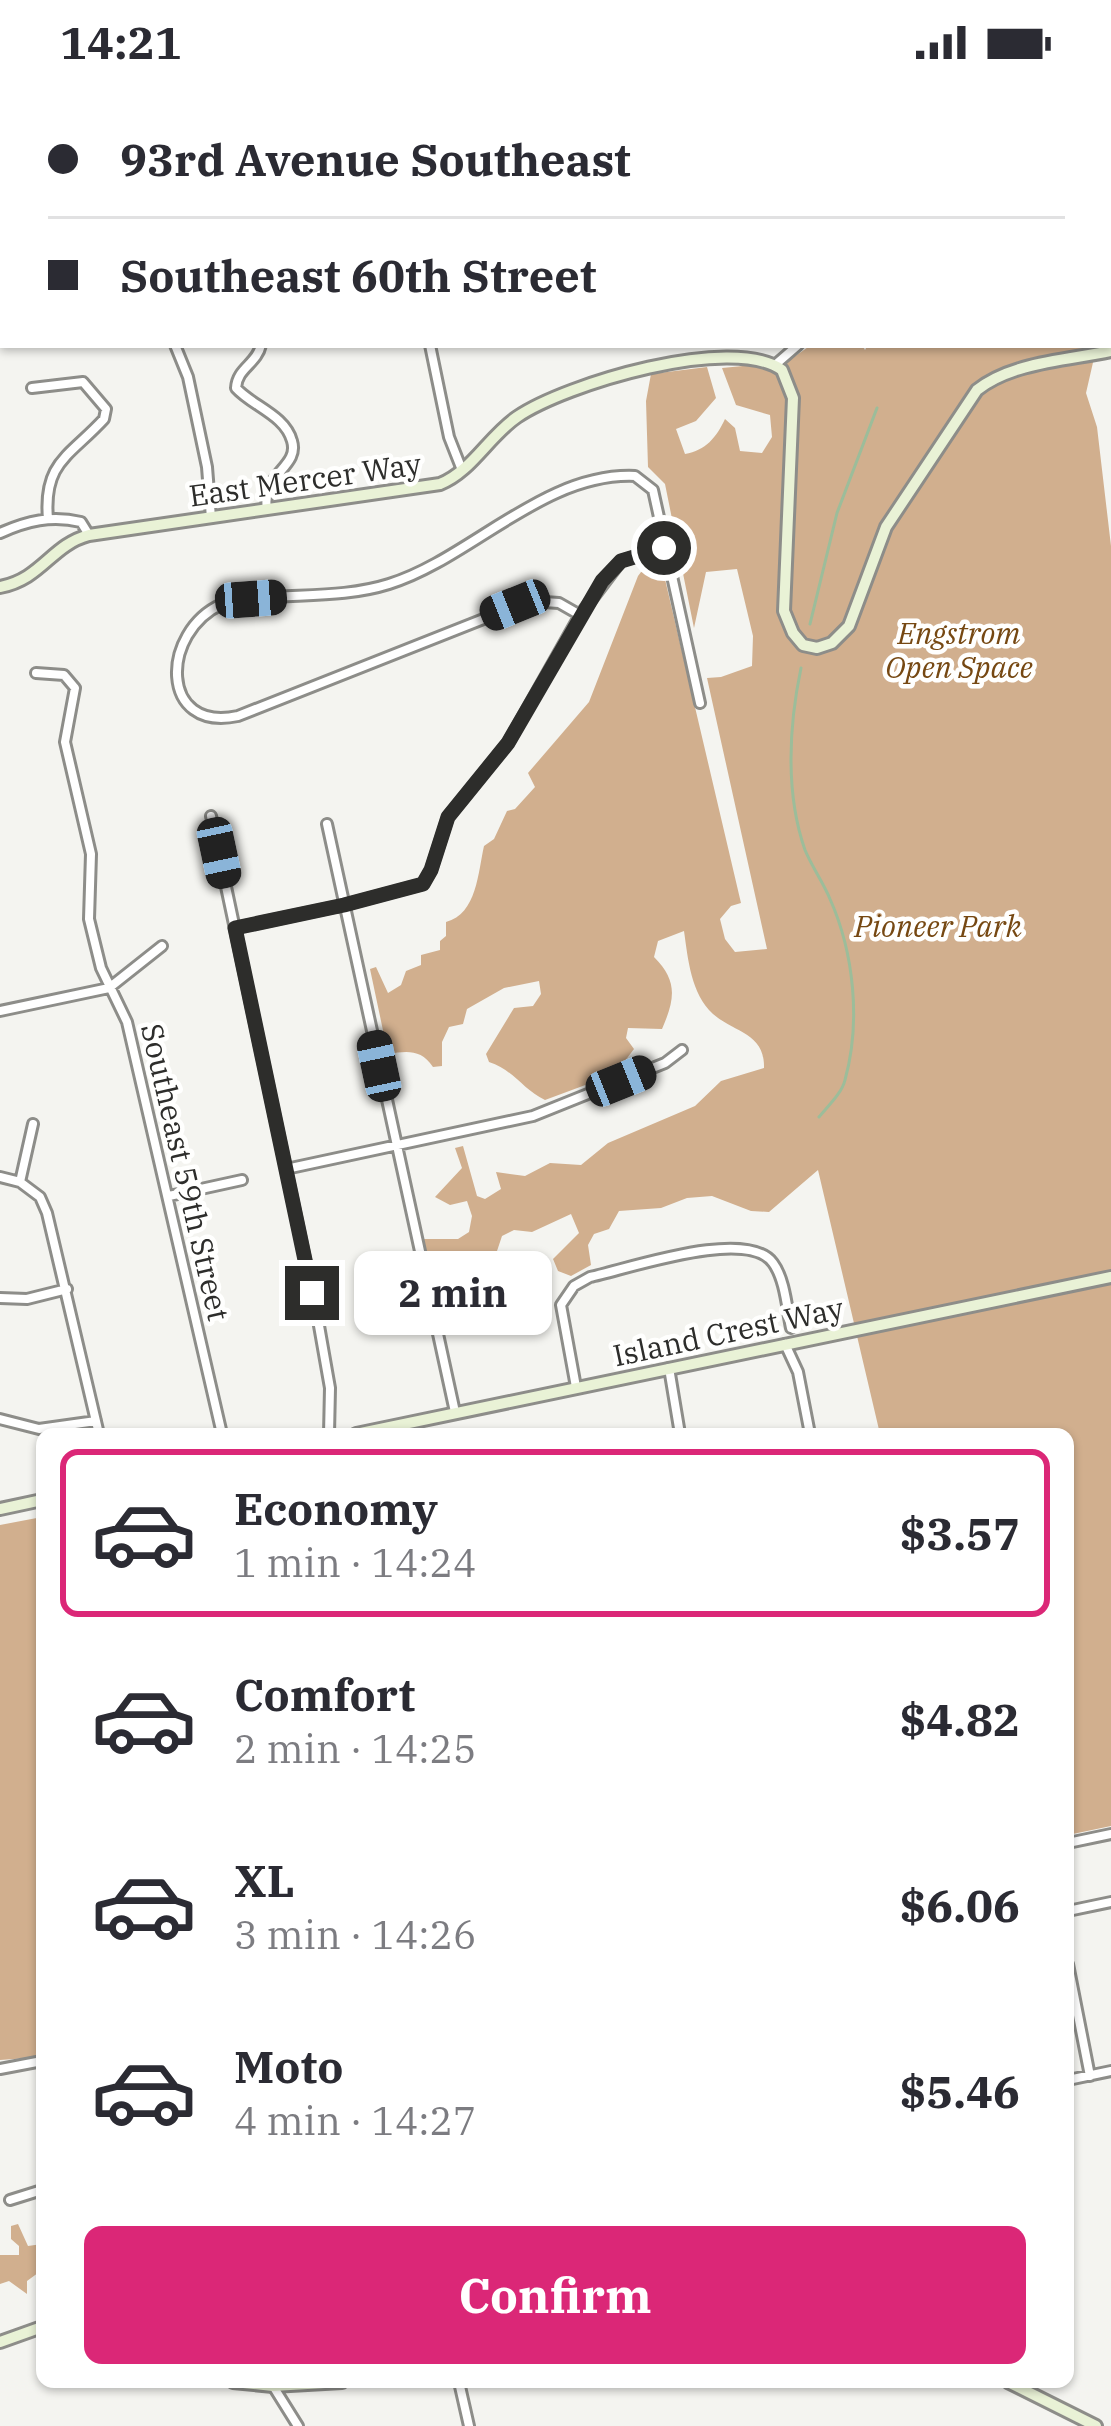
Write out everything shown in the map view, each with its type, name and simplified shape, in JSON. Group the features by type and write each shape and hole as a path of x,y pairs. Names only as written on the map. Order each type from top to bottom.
{"street":[{"path":"176,348 188,377 207,467 212,518"},
{"path":"260,348 239,374 236,388 280,423 293,445 292,457 268,484 267,510"},
{"path":"431,348 449,437 462,470"},
{"path":"795,348 775,365 788,378 793,398 784,611 797,640 808,648 832,644 849,626 886,527 977,390 1012,372 1111,351"},
{"name":"East Mercer Way","path":"0,587 33,576 63,545 89,535 440,484 462,470 521,414 619,374 740,358 775,365"},
{"path":"32,388 83,382 106,409 104,419 58,462 48,480 48,519"},
{"path":"580,615 559,603 529,601 224,719 201,714 190,705 175,677 182,642 202,615 222,604 394,583 556,495 623,476 644,479 655,497 700,703"},
{"path":"0,533 48,519 81,522 89,535"},
{"path":"235,928 415,888 428,878 448,817 508,743 580,615 621,561 664,548"},
{"name":"Southeast 59th Street","path":"36,674 64,675 75,688 65,742 91,854 89,919 109,988 128,1022 220,1428"},
{"path":"211,816 330,1388 329,1428"},
{"path":"326,824 455,1412"},
{"path":"0,1011 109,988 162,946"},
{"path":"286,1169 533,1116 665,1064 682,1050"},
{"path":"20,1183 33,1124"},
{"path":"0,1177 40,1197 67,1289 98,1428"},
{"path":"169,1196 242,1180"},
{"path":"576,1388 560,1313 574,1286 590,1277 716,1249 755,1250 776,1267 791,1328"},
{"name":"Island Crest Way","path":"383,1428 1111,1277"},
{"path":"0,1298 27,1299 67,1289"},
{"path":"785,1344 798,1372 809,1428"},
{"path":"669,1368 679,1428"},
{"path":"0,1419 36,1428"},
{"path":"46,1428 96,1421"},
{"path":"0,1509 36,1501"},
{"path":"1074,1842 1111,1834"},
{"path":"1074,1910 1111,1903"},
{"path":"1074,1995 1090,2076"},
{"path":"0,2069 36,2062"},
{"path":"1074,2079 1111,2071"},
{"path":"10,2200 36,2192"},
{"path":"0,2342 36,2329"},
{"path":"274,2388 298,2426"},
{"path":"460,2388 469,2426"},
{"path":"1017,2388 1068,2421 1096,2426"}],"green space":[{"path":"807,348 1096,348 1086,393 1097,427 1111,546 1111,1826 1074,1834 1074,1428 879,1428 818,1170 769,1212 751,1211 712,1196 687,1198 661,1208 619,1211 609,1229 594,1234 588,1245 591,1265 571,1276 558,1271 553,1259 579,1233 571,1214 532,1232 514,1230 502,1236 495,1257 502,1276 496,1284 507,1311 500,1322 491,1323 478,1312 477,1302 458,1301 443,1311 437,1309 435,1298 467,1289 478,1263 473,1254 460,1256 441,1280 432,1283 423,1239 458,1239 469,1232 472,1216 467,1201 450,1205 435,1197 462,1168 455,1148 463,1146 477,1196 485,1199 501,1189 496,1172 525,1176 550,1163 581,1165 608,1143 695,1106 721,1081 764,1068 760,1047 713,1014 700,997 684,931 658,941 654,957 672,991 662,1029 628,1028 626,1038 634,1049 615,1074 545,1100 489,1062 486,1054 514,1008 533,1006 541,994 539,981 504,988 467,1009 463,1024 449,1027 442,1042 442,1066 433,1067 413,1053 388,1054 370,969 376,967 388,993 401,985 406,971 421,965 421,955 440,950 446,922 470,901 484,846 494,839 507,811 515,809 535,787 528,773 589,702 638,576 660,558 741,903 731,906 720,919 725,939 735,952 767,949 707,678 752,666 753,636 737,569 706,572 694,628 665,484 648,467 646,401 651,374 707,367 716,398 696,421 676,429 685,454 710,442 725,419 735,428 740,451 762,453 772,437 770,415 736,405 722,368 753,365 774,371"},
{"path":"36,1518 36,2057 0,2060 0,1525"},
{"path":"18,2224 28,2246 36,2245 36,2274 27,2281 27,2294 9,2281 0,2284 0,2255 19,2255 11,2226"}],"waterway":[{"path":"810,624 837,513 877,408"},
{"path":"801,668 792,736 794,806 805,850 845,942 854,1011 845,1080 819,1117"}],"route":[{"path":"312,1293 235,928 423,884 448,817 526,716 602,581 621,561 664,548"}],"park label":[{"name":"Engstrom Open Space","path":"959,649"},
{"name":"Pioneer Park","path":"938,925"}]}
